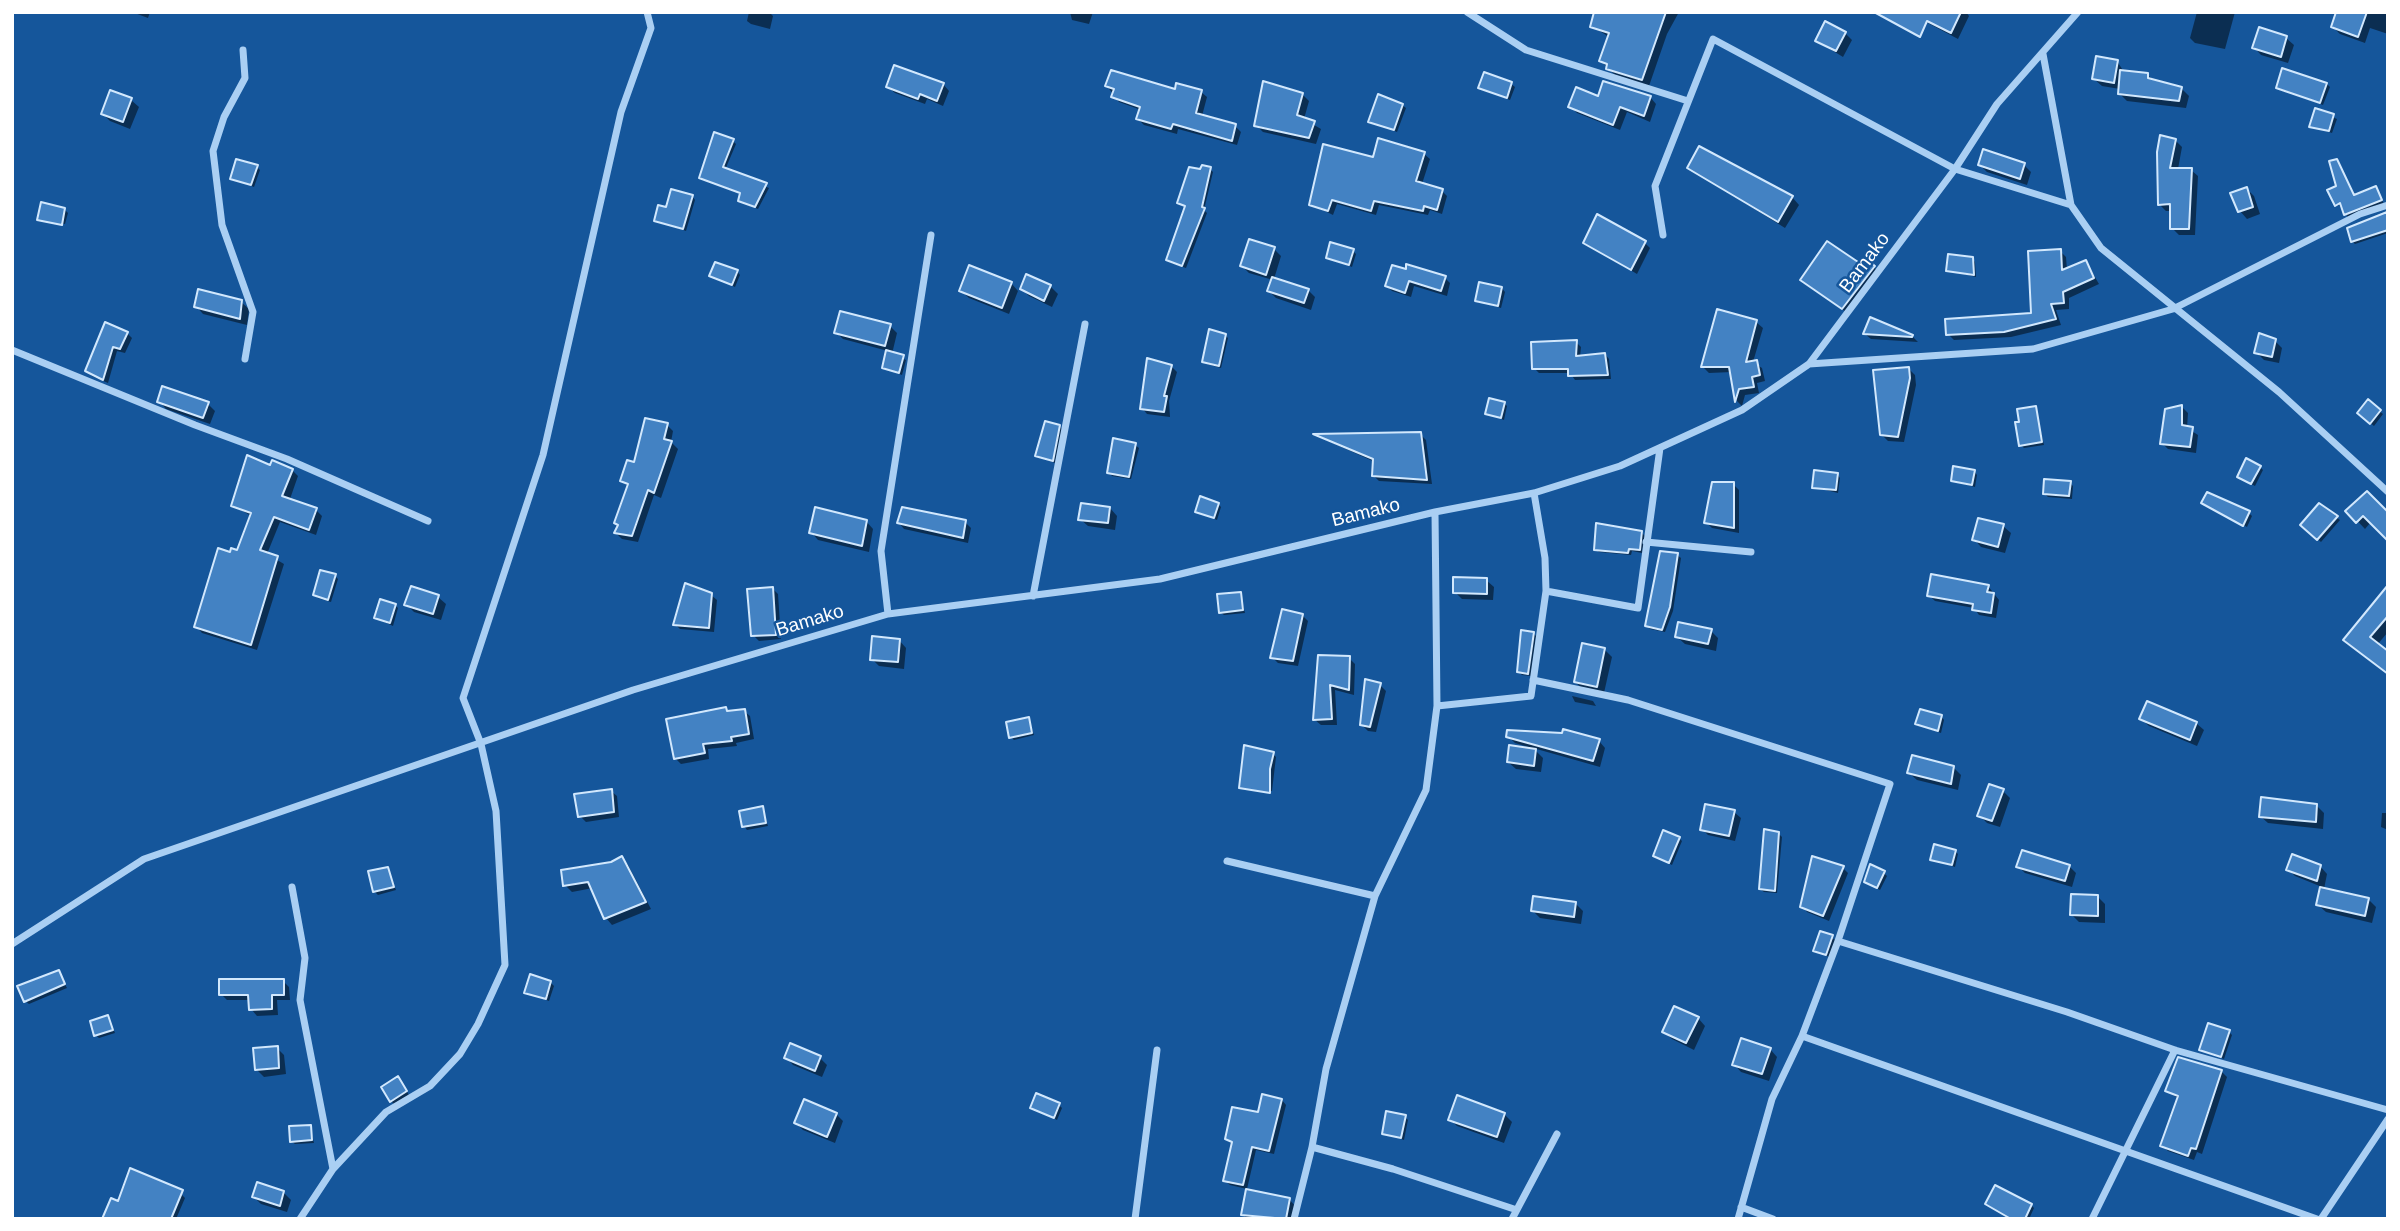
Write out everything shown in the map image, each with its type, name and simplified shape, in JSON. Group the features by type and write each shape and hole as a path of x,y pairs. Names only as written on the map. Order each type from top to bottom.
{"street":[{"path":"300,1219 333,1169 386,1112 430,1086 460,1054 478,1024 505,965 496,811 481,744 463,698 543,455 621,112 652,28 647,12"},
{"path":"1467,12 1526,50 1688,101"},
{"name":"Bamako","path":"12,944 144,859 633,690 888,614 1160,579 1435,512 1534,493 1620,466 1660,448 1742,410 1809,364 1955,169 1997,104 2078,12"},
{"path":"1663,235 1655,186 1713,39 1955,169 2071,205"},
{"path":"243,50 245,78 224,117 214,151 222,225 253,312 245,359"},
{"path":"2043,54 2071,205 2101,248 2173,309 2279,392 2387,490"},
{"path":"1809,364 2033,349 2173,309 2360,214 2388,205"},
{"path":"888,614 881,551 931,235"},
{"path":"1033,596 1085,324"},
{"path":"12,350 195,425 287,458 428,521"},
{"path":"1546,591 1638,608 1660,448"},
{"path":"1437,706 1531,696 1546,591 1545,558 1534,493"},
{"path":"1294,1219 1312,1147 1326,1069 1375,896 1426,790 1437,706 1435,512"},
{"path":"1646,542 1751,552"},
{"path":"1533,680 1628,700 1890,784 1838,941 1802,1036 1772,1099 1738,1219"},
{"path":"1227,862 1375,896"},
{"path":"292,887 305,958 300,1000 333,1169"},
{"path":"1838,941 2067,1012 2175,1050 2388,1110"},
{"path":"1802,1036 2319,1219 2388,1119"},
{"path":"1135,1219 1157,1050"},
{"path":"2092,1219 2175,1050"},
{"path":"1512,1219 1557,1134"},
{"path":"1312,1147 1392,1169 1517,1210"},
{"path":"1741,1207 1773,1219"}],"building":[{"path":"1594,12 1666,12 1642,80 1606,69 1607,64 1599,61 1609,33 1590,27"},
{"path":"1874,12 1961,12 1951,33 1927,21 1920,37"},
{"path":"2336,12 2367,12 2358,37 2331,27"},
{"path":"1825,21 1846,32 1836,51 1815,41"},
{"path":"2259,27 2287,36 2281,57 2252,48"},
{"path":"2096,56 2118,60 2114,83 2092,79"},
{"path":"894,65 944,83 937,101 920,94 918,99 886,87"},
{"path":"2282,68 2327,83 2320,103 2276,88"},
{"path":"1111,70 1175,89 1176,83 1202,90 1196,113 1236,124 1232,141 1173,124 1171,129 1136,119 1140,107 1111,97 1114,89 1105,86"},
{"path":"2120,70 2148,73 2148,78 2182,87 2179,101 2118,94"},
{"path":"1484,72 1512,82 1507,98 1478,88"},
{"path":"1263,81 1303,93 1297,115 1315,121 1309,138 1254,126"},
{"path":"1603,81 1651,96 1644,116 1620,107 1613,125 1568,107 1576,87 1598,96"},
{"path":"110,90 132,98 123,122 101,114"},
{"path":"1378,94 1403,104 1394,130 1368,122"},
{"path":"2315,108 2334,114 2329,131 2309,127"},
{"path":"714,132 734,139 723,167 767,183 755,207 738,201 740,193 699,178"},
{"path":"2160,135 2176,139 2170,168 2192,168 2189,229 2170,229 2170,204 2158,205 2157,152"},
{"path":"1378,138 1425,152 1416,181 1443,189 1437,210 1424,206 1423,211 1374,201 1371,211 1332,200 1328,211 1309,205 1323,144 1373,157"},
{"path":"1699,146 1793,196 1778,222 1687,168"},
{"path":"1983,149 2025,163 2020,179 1978,165"},
{"path":"236,159 258,165 251,185 230,179"},
{"path":"2337,159 2354,195 2376,186 2382,200 2344,215 2340,203 2335,206 2327,190 2336,186 2329,161"},
{"path":"1202,165 1211,167 1202,207 1205,208 1182,266 1166,260 1185,206 1177,203 1189,167 1200,169"},
{"path":"2247,187 2253,207 2238,212 2230,193"},
{"path":"671,189 693,195 683,229 654,221 658,205 666,207"},
{"path":"41,202 65,208 62,225 37,220"},
{"path":"2387,212 2388,230 2351,242 2347,228"},
{"path":"1597,214 1646,241 1631,270 1583,243"},
{"path":"1249,239 1275,247 1266,275 1240,266"},
{"path":"1827,241 1861,264 1865,258 1875,266 1842,309 1800,280"},
{"path":"1330,242 1354,249 1349,265 1326,258"},
{"path":"2061,249 2062,270 2086,260 2094,278 2063,292 2064,303 2051,304 2056,319 2004,332 1946,335 1945,319 2031,313 2028,251"},
{"path":"1948,254 1973,257 1974,275 1946,271"},
{"path":"715,262 738,270 732,285 709,276"},
{"path":"1406,264 1446,276 1441,291 1409,281 1405,293 1385,286 1392,265 1406,269"},
{"path":"969,265 1012,282 1002,308 959,291"},
{"path":"1026,274 1051,285 1044,301 1020,289"},
{"path":"1272,277 1309,289 1304,303 1267,291"},
{"path":"1479,282 1502,287 1498,306 1475,301"},
{"path":"198,289 242,300 240,319 194,307"},
{"path":"1717,309 1757,320 1746,362 1757,360 1760,375 1752,377 1754,387 1739,389 1735,402 1729,367 1701,367"},
{"path":"840,311 891,324 885,346 834,333"},
{"path":"1870,317 1913,335 1863,334"},
{"path":"105,322 128,332 120,349 113,347 103,380 85,371"},
{"path":"1209,329 1226,334 1219,366 1202,362"},
{"path":"2259,333 2276,339 2272,357 2254,353"},
{"path":"1577,340 1576,356 1605,353 1608,375 1568,376 1568,369 1532,369 1531,342"},
{"path":"886,350 904,355 899,373 882,368"},
{"path":"1147,358 1172,365 1164,396 1167,396 1164,412 1140,409"},
{"path":"1909,367 1910,378 1898,437 1880,435 1873,370"},
{"path":"162,386 209,402 203,418 157,402"},
{"path":"1489,398 1505,402 1501,418 1485,414"},
{"path":"2368,399 2381,410 2370,424 2357,413"},
{"path":"2182,405 2182,425 2193,427 2190,447 2160,444 2165,409"},
{"path":"2036,406 2042,442 2019,446 2015,422 2019,422 2017,409"},
{"path":"645,418 668,423 664,439 672,441 654,493 648,490 632,536 614,533 618,525 614,523 628,484 620,481 627,460 634,462"},
{"path":"1045,421 1060,425 1053,461 1035,456"},
{"path":"1421,432 1427,480 1372,476 1373,459 1313,434"},
{"path":"1113,438 1136,443 1129,477 1107,473"},
{"path":"247,455 270,465 272,460 293,469 282,496 317,508 309,530 274,517 260,550 278,556 251,645 194,627 218,548 230,552 231,548 237,550 251,513 231,506"},
{"path":"2246,458 2261,466 2251,484 2237,477"},
{"path":"1953,466 1975,470 1972,485 1951,481"},
{"path":"1814,470 1838,473 1836,490 1812,488"},
{"path":"2044,479 2071,481 2069,496 2043,494"},
{"path":"1712,482 1734,482 1734,528 1704,523"},
{"path":"2367,491 2388,512 2388,541 2363,516 2356,523 2345,511"},
{"path":"2207,492 2250,511 2243,526 2201,503"},
{"path":"1200,496 1219,503 1214,518 1195,512"},
{"path":"1081,503 1110,507 1108,523 1078,520"},
{"path":"2319,503 2338,516 2317,540 2300,525"},
{"path":"815,507 867,520 862,546 809,533"},
{"path":"902,507 966,520 963,538 897,523"},
{"path":"1978,518 2004,524 1998,547 1972,540"},
{"path":"1596,523 1642,531 1640,550 1629,549 1628,553 1594,550"},
{"path":"1660,551 1678,553 1670,607 1662,630 1645,626"},
{"path":"320,570 336,574 328,600 313,595"},
{"path":"1931,574 1989,585 1987,592 1994,593 1991,613 1972,610 1973,604 1927,596"},
{"path":"1453,577 1487,578 1487,594 1453,593"},
{"path":"685,583 712,593 709,628 673,625"},
{"path":"2388,585 2388,616 2370,637 2388,651 2388,674 2343,640"},
{"path":"411,586 439,595 433,614 404,605"},
{"path":"773,587 776,635 751,636 747,589"},
{"path":"1241,592 1243,610 1219,613 1217,594"},
{"path":"380,599 396,604 390,623 374,618"},
{"path":"1282,609 1303,614 1293,661 1270,658"},
{"path":"1678,622 1712,629 1708,644 1675,637"},
{"path":"1521,630 1534,632 1528,674 1517,672"},
{"path":"872,636 900,639 898,662 870,660"},
{"path":"1582,643 1605,648 1597,687 1574,682"},
{"path":"1318,655 1350,656 1349,690 1330,685 1332,719 1313,720"},
{"path":"1365,679 1381,683 1370,727 1360,725"},
{"path":"2147,701 2197,722 2190,740 2139,719"},
{"path":"726,707 727,711 745,709 749,734 731,737 732,741 703,744 705,753 674,759 666,719"},
{"path":"1920,709 1942,715 1938,731 1915,724"},
{"path":"1029,717 1032,733 1009,738 1006,722"},
{"path":"1563,729 1600,739 1593,761 1506,737 1507,730 1562,733"},
{"path":"1244,745 1274,752 1270,769 1270,793 1239,788"},
{"path":"1509,745 1536,749 1534,766 1507,762"},
{"path":"1912,755 1954,766 1951,784 1907,773"},
{"path":"1989,784 2004,789 1992,821 1977,816"},
{"path":"612,789 614,812 578,817 574,794"},
{"path":"2261,797 2317,804 2316,822 2259,817"},
{"path":"1705,804 1735,810 1729,836 1700,830"},
{"path":"763,806 766,823 742,827 739,811"},
{"path":"1764,829 1779,832 1775,891 1759,889"},
{"path":"1663,830 1680,837 1669,863 1653,856"},
{"path":"1934,844 1956,850 1952,865 1930,860"},
{"path":"2022,850 2070,865 2065,881 2016,867"},
{"path":"2292,854 2321,865 2317,881 2286,870"},
{"path":"622,856 646,902 604,919 588,882 563,886 561,870 611,862"},
{"path":"1812,856 1844,866 1823,916 1800,907"},
{"path":"1870,864 1885,871 1877,888 1864,882"},
{"path":"388,867 394,887 373,892 368,871"},
{"path":"2320,887 2369,898 2365,916 2316,905"},
{"path":"2071,894 2098,895 2098,916 2070,915"},
{"path":"1533,896 1576,902 1574,917 1531,911"},
{"path":"1820,931 1833,935 1826,955 1813,951"},
{"path":"59,970 65,984 24,1002 17,986"},
{"path":"530,974 551,981 546,999 524,993"},
{"path":"219,979 284,979 284,995 272,995 272,1009 249,1010 248,995 219,995"},
{"path":"1674,1006 1699,1017 1686,1043 1662,1032"},
{"path":"108,1015 113,1030 94,1036 90,1021"},
{"path":"2208,1023 2230,1030 2221,1057 2199,1050"},
{"path":"1741,1038 1771,1048 1762,1074 1732,1065"},
{"path":"790,1043 821,1056 815,1071 784,1058"},
{"path":"278,1046 279,1068 255,1070 253,1048"},
{"path":"2178,1057 2222,1070 2196,1149 2191,1148 2188,1156 2160,1146 2178,1096 2165,1091"},
{"path":"398,1076 407,1091 390,1102 381,1087"},
{"path":"1036,1093 1060,1103 1054,1118 1030,1108"},
{"path":"1262,1094 1282,1099 1269,1151 1252,1147 1243,1185 1223,1181 1232,1142 1225,1139 1232,1107 1258,1112"},
{"path":"1457,1095 1505,1113 1497,1137 1448,1120"},
{"path":"804,1099 837,1113 827,1137 794,1123"},
{"path":"1386,1111 1406,1115 1401,1138 1382,1134"},
{"path":"311,1125 312,1140 290,1142 289,1126"},
{"path":"130,1168 183,1190 171,1219 102,1219 111,1198 118,1201"},
{"path":"257,1182 284,1191 280,1206 252,1197"},
{"path":"1995,1185 2032,1204 2025,1219 2011,1219 1985,1204"},
{"path":"1246,1189 1290,1198 1286,1219 1241,1215"}]}
